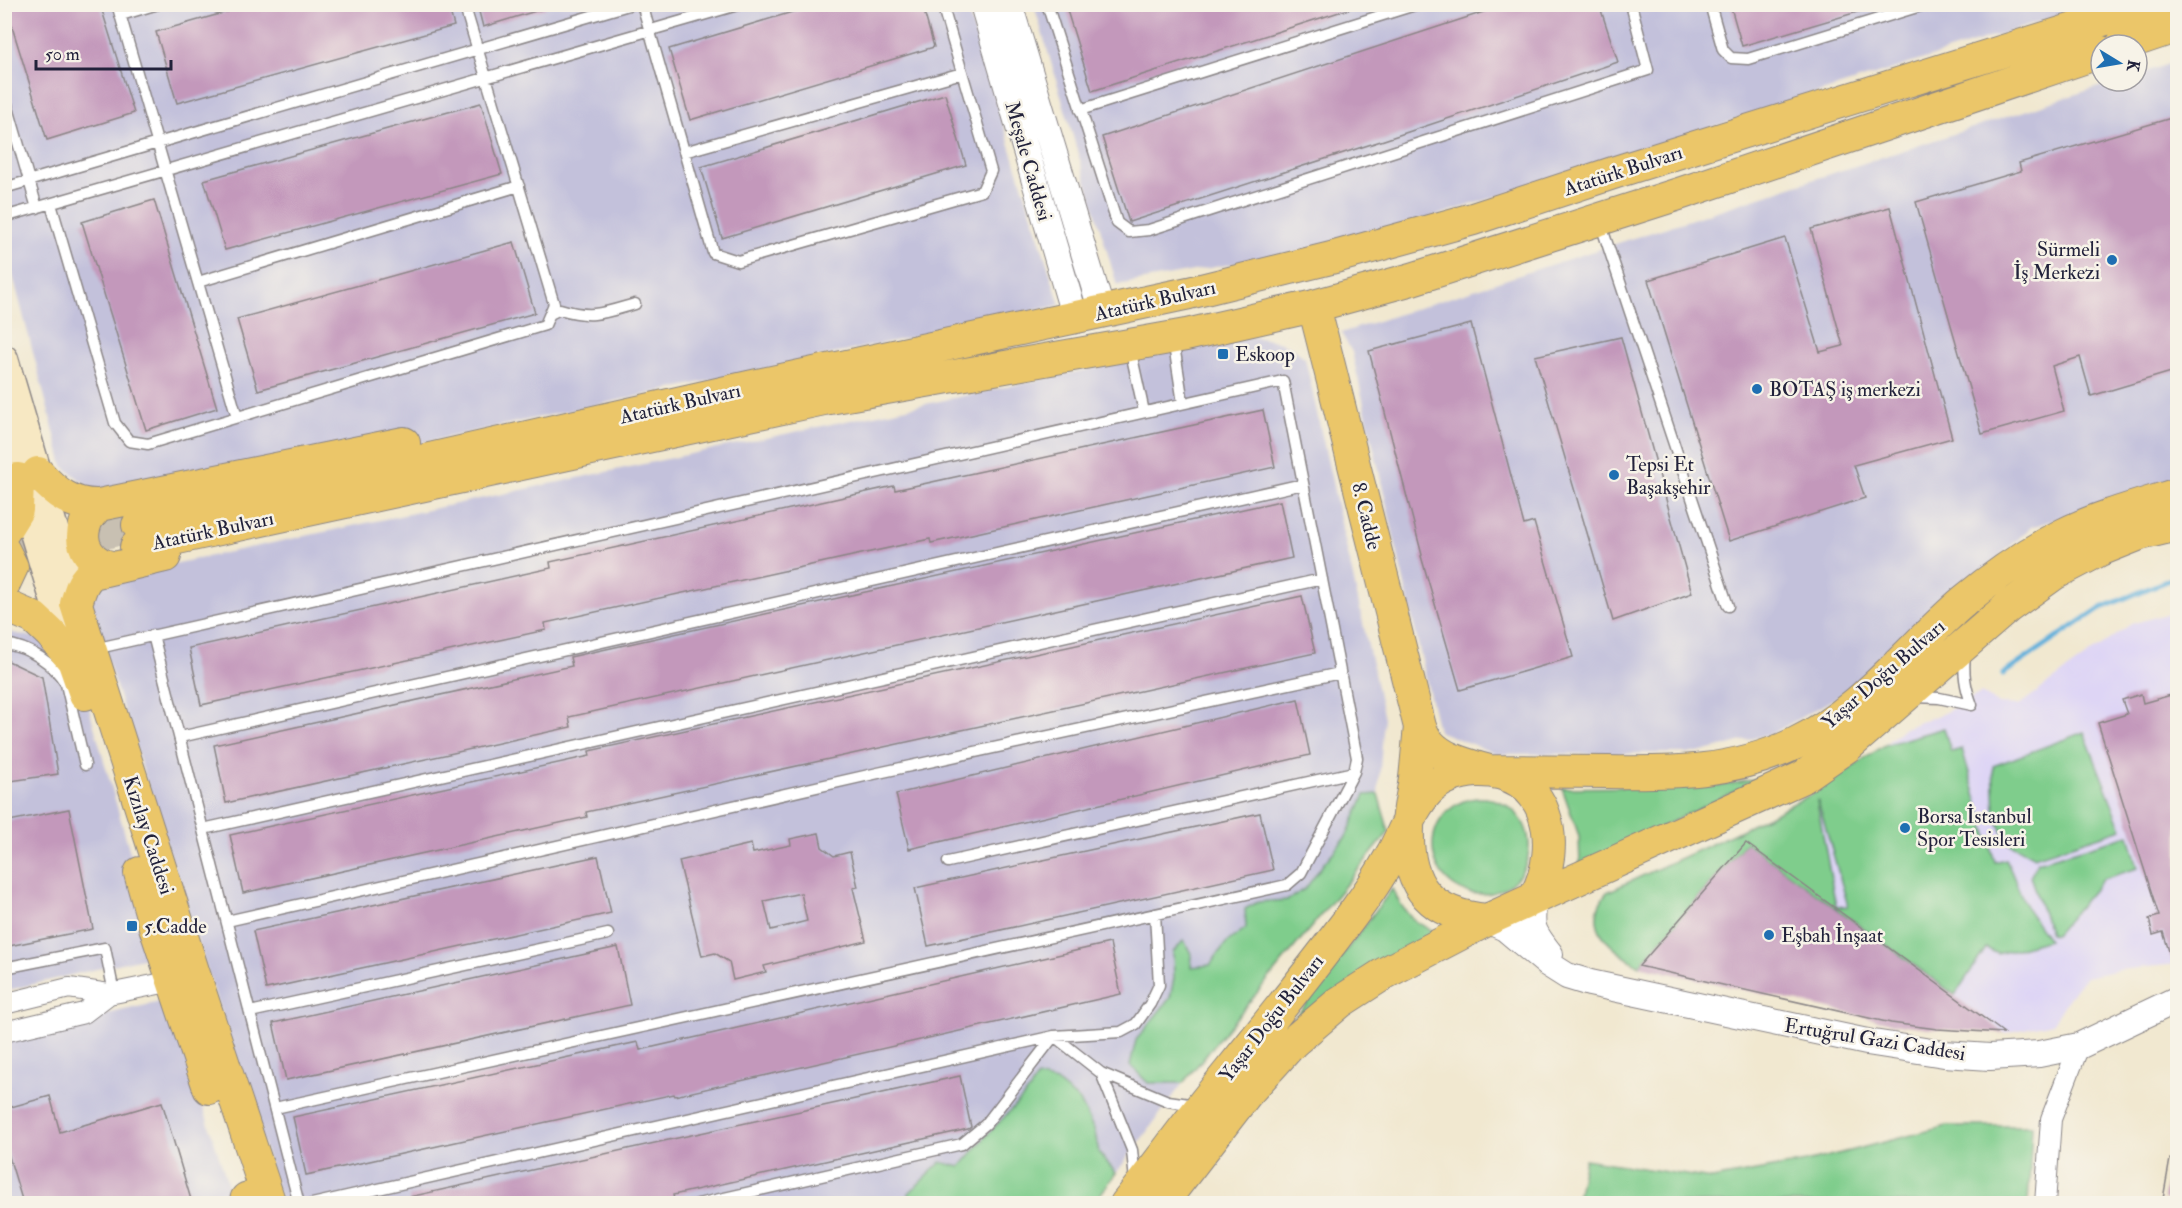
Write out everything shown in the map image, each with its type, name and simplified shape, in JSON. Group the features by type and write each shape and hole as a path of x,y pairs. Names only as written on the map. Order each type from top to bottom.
{"main road":[{"name":"Atatürk Bulvarı","path":"2089,56 1599,219 1412,279 1314,306 1173,337 824,399 137,536 748,387 1189,293 1335,257 1473,219 2154,4"},
{"path":"2149,36 2178,26"},
{"name":"8. Cadde","path":"1314,306 1419,727"},
{"path":"1079,354 1088,315"},
{"path":"4,359 28,476 81,655"},
{"path":"28,476 67,499 99,505 648,394 748,387"},
{"path":"76,604 86,577 112,567 725,436 824,399"},
{"path":"6,443 28,476 76,604"},
{"path":"4,531 17,510 28,476"},
{"name":"Yaşar Doğu Bulvarı","path":"1141,1199 1202,1106 1351,917 1388,862 1419,803 1438,783 1466,772 1676,773 1709,770 1746,762 1793,745 1824,728 1856,703 1963,602 2027,555 2063,535 2111,515 2178,494"},
{"path":"99,505 85,524 85,544 87,553 95,562 112,567"},
{"name":"Yaşar Doğu Bulvarı","path":"1141,1199 1246,1094 1293,1042 1340,1002 1385,973 1534,897 1803,777 1849,745 1906,698 2008,607 2054,574 2100,550 2140,534 2178,525"},
{"path":"4,551 12,567 4,584"},
{"name":"Kızılay Caddesi","path":"76,604 81,655 155,927 253,1202"},
{"path":"4,605 34,618 40,641 81,655"},
{"name":"Kızılay Caddesi","path":"81,655 253,1202"},
{"path":"1419,727 1407,826 1408,858 1413,877 1422,892 1447,910 1475,919 1487,920"},
{"name":"Yaşar Doğu Bulvarı","path":"1419,727 1429,743 1437,750 1461,763 1513,779 1534,795 1543,811 1549,830 1550,848 1545,875 1534,897"}],"street":[{"name":"Meşale Caddesi","path":"983,4 1088,315"},
{"name":"Meşale Caddesi","path":"1009,4 1088,315"},
{"path":"1534,897 1531,915 1532,928 1567,976"},
{"name":"Ertuğrul Gazi Caddesi","path":"1487,920 1504,928 1548,964 1567,976 1601,986 1867,1042 1944,1054 1990,1057 2029,1055 2079,1046 2178,999"},
{"path":"4,1005 69,988 111,993 173,981"},
{"path":"4,1032 84,1013 111,993"},
{"path":"2045,1203 2051,1119 2079,1046"}],"lane":[{"path":"158,4 119,10 237,417"},
{"path":"51,204 115,423 129,441 148,444 545,325 554,304 464,4"},
{"path":"4,188 632,4"},
{"path":"642,4 713,253 738,261 982,191 991,171 942,4"},
{"path":"4,217 741,4"},
{"path":"1047,4 1117,223 1129,232 1149,230 1648,70 1631,4"},
{"path":"1080,110 1418,4"},
{"path":"1710,4 1723,50 1731,58 1748,59 1928,4"},
{"path":"684,152 962,73"},
{"path":"4,94 38,208"},
{"path":"198,282 519,186"},
{"path":"1599,219 1728,606"},
{"path":"550,314 560,309 580,315 594,315 635,304"},
{"path":"1173,337 1183,403"},
{"path":"1130,345 1144,412"},
{"path":"81,655 153,636 1284,381 1357,758 1353,772 1301,873 1287,885 275,1108"},
{"path":"180,737 1304,484"},
{"path":"203,829 1322,579"},
{"path":"153,636 300,1203"},
{"path":"4,644 40,641 66,684 85,765"},
{"path":"1906,698 1939,698 1972,705 1965,687 1963,670 1966,644"},
{"path":"227,921 866,776 1340,672"},
{"path":"948,862 1353,772"},
{"path":"312,1203 1054,1036 1121,1032 1136,1024 1150,1004 1159,985 1155,914"},
{"path":"250,1012 608,934"},
{"path":"4,968 105,948 111,993"},
{"path":"1054,1036 1101,1073 1168,1101 1202,1106"},
{"path":"698,1203 963,1144 986,1125 1054,1036"},
{"path":"1101,1073 1132,1150 1141,1199"}],"shaded area":[{"path":"4,5 966,5 1060,305 138,504 101,497 63,466 5,246"},
{"path":"1034,5 2092,5 1358,241 1117,285"},
{"path":"2177,61 2177,486 2091,508 2031,527 1862,683 1773,733 1698,753 1497,754 1438,731 1352,352 1341,333 2089,90 2089,93 2149,93 2149,71"},
{"path":"1246,336 1290,346 1305,358 1384,719 1378,794 1389,832 1183,1083 1094,1203 282,1203 91,609 91,588 103,579"},
{"path":"2177,611 2177,964 2119,970 2086,977 2076,987 2053,1023 2005,1033 1733,834 1816,792 1884,745 1904,728 1944,713 1981,693 1998,704 2019,705 2131,624"},
{"path":"4,631 33,637 75,659 159,954 5,991"},
{"path":"169,1000 234,1203 5,1203 4,1037"}],"green space":[{"path":"1944,728 1951,752 1962,749 1995,862 2006,859 2027,909 2049,940 1998,954 1986,948 1955,995 1746,843 1639,966 1619,952 1603,936 1598,926 1597,916 1607,892 1733,834 1816,792 1885,745","holes":["1818,801 1848,906 1836,907"]},
{"path":"2084,732 2122,829 2034,857 2007,842 1995,814 1993,766"},
{"path":"1763,778 1580,866 1579,836 1562,788 1719,786"},
{"path":"1378,794 1389,832 1183,1083 1148,1083 1130,1065 1136,1040 1170,998 1174,978 1173,952 1184,940 1192,956 1191,967 1210,965 1226,943 1246,928 1245,909 1258,902 1288,900 1306,888 1346,837 1365,795"},
{"path":"1481,798 1500,801 1515,812 1526,827 1529,846 1526,865 1515,880 1500,891 1481,894 1462,891 1447,880 1436,865 1433,846 1436,827 1447,812 1462,801"},
{"path":"2129,835 2138,868 2103,879 2055,935 2050,934 2030,876 2038,862"},
{"path":"1392,889 1409,915 1435,932 1290,1025"},
{"path":"1037,1077 1056,1082 1080,1101 1095,1132 1099,1153 1116,1173 1094,1203 909,1203 909,1193 941,1162 960,1167 1029,1091"},
{"path":"1947,1126 2032,1126 2028,1203 1576,1203 1585,1159 1712,1179 1806,1162"}],"building":[{"path":"5,4 100,4 134,113 47,140"},
{"path":"255,4 448,4 454,26 177,103 156,32"},
{"path":"477,4 546,4 546,8 483,27"},
{"path":"819,4 922,4 934,47 690,120 669,49"},
{"path":"1065,4 1352,4 1352,8 1092,91"},
{"path":"1508,4 1599,4 1618,62 1129,222 1102,137"},
{"path":"1730,4 1870,4 1871,8 1742,46"},
{"path":"945,94 966,165 722,238 701,167"},
{"path":"481,103 502,174 225,250 204,180"},
{"path":"2178,116 2178,370 2091,396 2080,357 2052,366 2064,411 1982,434 1916,202 2021,171 2019,163"},
{"path":"154,200 217,408 146,430 82,222"},
{"name":"BOTAŞ iş merkezi","path":"1890,207 1952,438 1854,465 1865,498 1729,541 1648,280 1785,238 1820,352 1843,346 1811,229"},
{"path":"514,242 535,313 258,390 237,319"},
{"path":"1471,324 1524,525 1534,522 1573,657 1460,690 1421,556 1369,351"},
{"name":"Tepsi Et Başakşehir","path":"1621,337 1692,593 1613,621 1535,356"},
{"path":"1263,410 1275,467 931,543 930,539 545,623 546,630 201,705 189,648 551,568 550,562 894,486 895,490"},
{"path":"1280,501 1292,558 569,717 571,727 226,803 214,745 572,666 570,657"},
{"path":"1302,596 1315,653 586,812 587,817 243,893 230,835 590,756 589,751"},
{"path":"4,659 42,677 58,774 4,782"},
{"path":"2178,693 2178,967 2174,967 2163,932 2153,935 2149,919 2159,916 2098,723 2127,714 2122,700 2141,694 2143,703"},
{"path":"1298,699 1310,755 909,849 896,794"},
{"path":"69,809 93,929 4,947 4,822"},
{"path":"1260,813 1273,870 928,946 915,888"},
{"path":"819,833 822,847 834,856 850,852 858,887 853,888 866,941 764,966 766,972 733,980 729,962 715,953 702,956 679,861 751,844 753,853 791,845 790,839","holes":["801,893 807,921 771,930 764,901"]},
{"name":"Eşbah İnşaat","path":"1746,843 2004,1033 1937,1029 1891,1023 1639,966"},
{"path":"598,856 611,913 266,989 253,931"},
{"path":"1110,943 1121,994 675,1096 674,1094 306,1175 293,1117 638,1042 640,1050"},
{"path":"618,947 630,1005 286,1080 273,1023"},
{"path":"960,1076 971,1127 968,1129 673,1195 674,1199 656,1203 410,1203 409,1197"},
{"path":"50,1096 60,1132 162,1102 192,1203 23,1203 4,1140 4,1109"},
{"path":"2170,1159 2178,1160 2178,1202 2163,1199"}],"waterway":[{"path":"2003,674 2099,609 2178,576"}],"tunnel":[{"path":"4,557 138,525"}],"place":[{"name":"Sürmeli İş Merkezi","path":"2112,260"},
{"name":"Eskoop","path":"1223,354"},
{"name":"BOTAŞ iş merkezi","path":"1757,389"},
{"name":"Tepsi Et Başakşehir","path":"1614,475"},
{"name":"Borsa İstanbul Spor Tesisleri","path":"1905,828"},
{"name":"5.Cadde","path":"132,926"},
{"name":"Eşbah İnşaat","path":"1769,935"}]}
